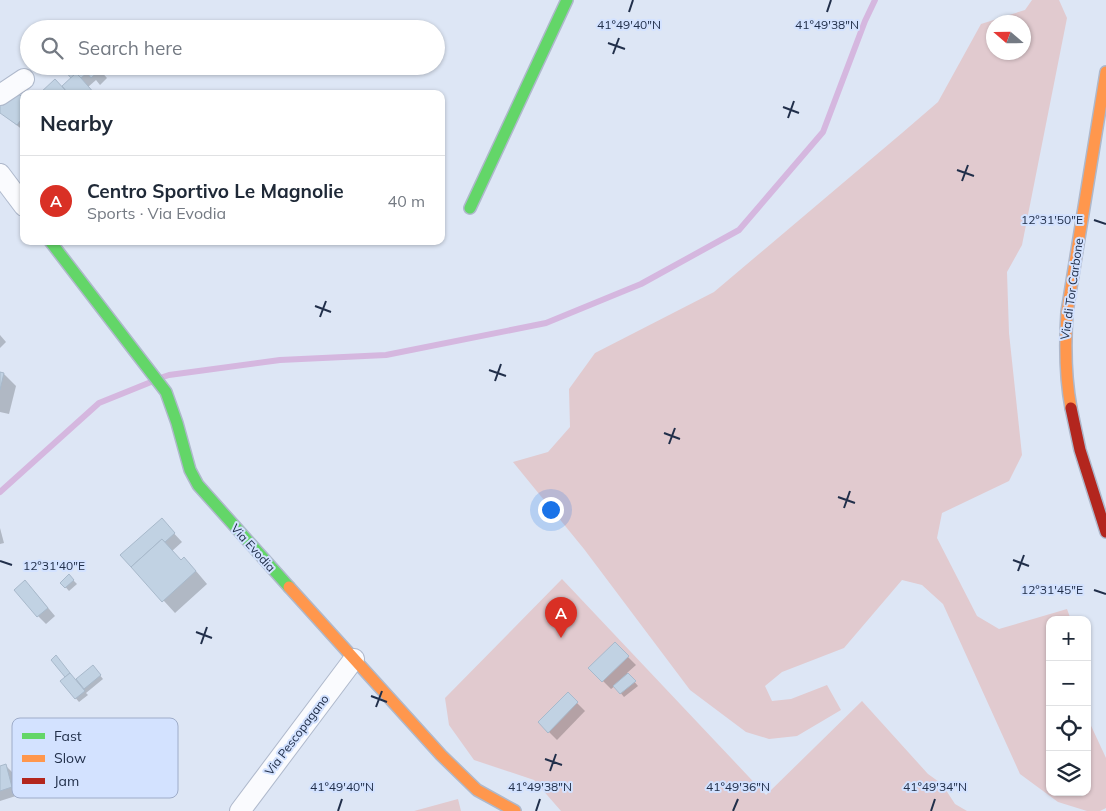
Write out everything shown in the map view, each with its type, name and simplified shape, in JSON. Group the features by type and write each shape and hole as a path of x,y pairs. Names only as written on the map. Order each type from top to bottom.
{"street":[{"path":"470,208 567,0"},
{"name":"Via di Tor Carbone","path":"1106,72 1067,312 1064,346 1067,391 1071,415 1081,454 1102,502 1106,532"},
{"path":"0,95 24,79"},
{"path":"0,174 20,201"},
{"name":"Via Evodia","path":"53,245 166,392 190,470 198,485 441,755 477,790 515,811"},
{"name":"Via Pescopagano","path":"240,811 354,659"}],"shaded area":[{"path":"1032,0 1059,0 1067,18 1022,245 1007,272 1009,333 1022,455 1009,481 942,513 937,538 977,616 999,629 1067,609 1070,616 1046,616 1046,793 1020,774 943,604 922,585 902,580 844,648 782,672 765,686 772,701 791,699 827,685 841,710 797,736 769,739 746,732 690,690 584,549 513,462 548,452 570,427 569,389 595,353 714,292 938,102 981,24 986,22 986,60 1031,60 1031,15 1009,15 1025,10"},
{"path":"562,579 766,795 862,701 928,774 942,784 955,804 967,811 561,811 534,780 474,760 449,725 445,698"},
{"path":"1091,726 1106,758 1106,808 1100,811 1087,811 1058,802 1050,796 1091,796"},
{"path":"458,799 461,811 414,811"}],"building":[{"path":"74,75 78,75 91,90 65,90 62,86"},
{"path":"55,79 65,90 43,90"},
{"path":"13,90 20,95 20,121 17,125 0,113 0,106"},
{"path":"0,372 4,373 0,390"},
{"path":"162,518 175,533 165,542 162,539 131,567 120,555"},
{"path":"162,539 181,560 184,557 196,571 162,602 131,567"},
{"path":"69,574 74,580 65,588 60,583"},
{"path":"25,580 48,608 37,617 14,590"},
{"path":"615,642 629,656 602,682 588,668"},
{"path":"56,655 70,673 65,677 51,660"},
{"path":"93,665 101,675 84,689 76,679"},
{"path":"70,673 85,691 75,699 60,681"},
{"path":"628,673 636,681 620,694 613,686"},
{"path":"568,692 578,702 548,733 538,722"},
{"path":"6,764 12,787 0,791 0,766"}],"waterway":[{"path":"163,377 280,360 386,355 546,323 641,284 739,230 823,132 865,21 875,0"},
{"path":"0,492 99,403 151,382"}],"traffic: fast":[{"path":"470,208 567,0"},
{"path":"53,245 166,392 190,470 198,485 289,587"}],"traffic: slow":[{"path":"1071,408 1066,360 1067,312 1106,72"},
{"path":"289,587 441,755 477,790 515,811"}],"traffic: jam":[{"path":"1071,408 1080,450 1106,532"}],"place":[{"name":"Centro Sportivo Le Magnolie","path":"561,638"}]}
